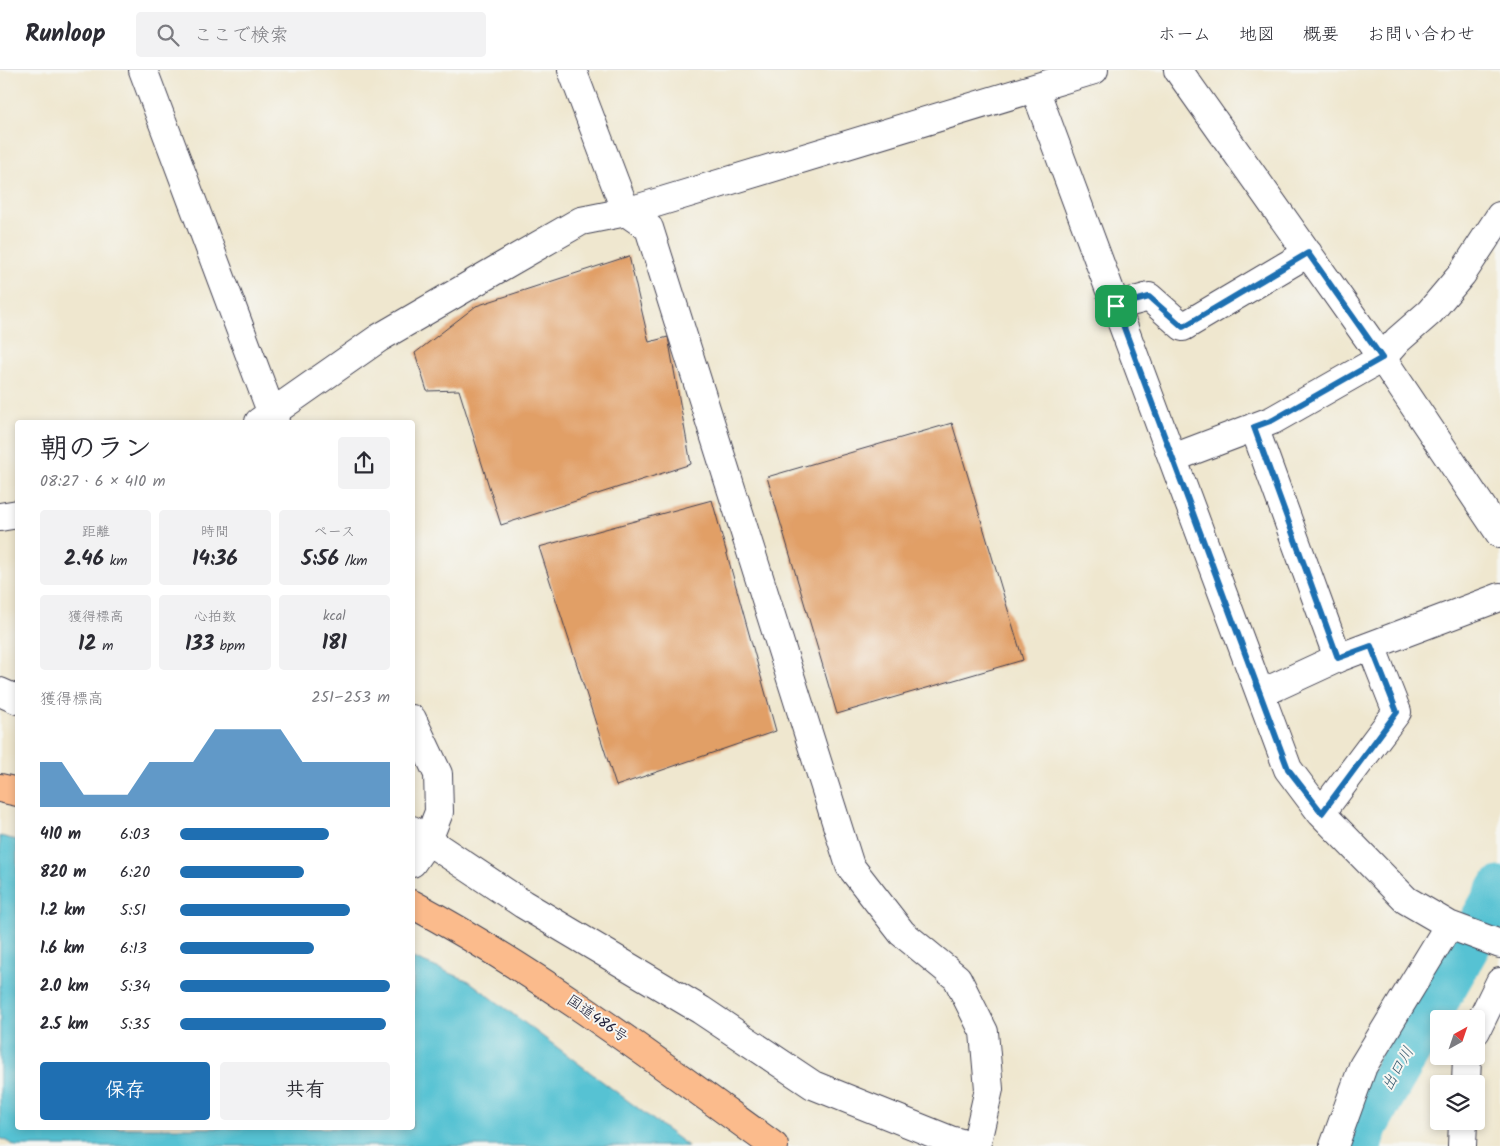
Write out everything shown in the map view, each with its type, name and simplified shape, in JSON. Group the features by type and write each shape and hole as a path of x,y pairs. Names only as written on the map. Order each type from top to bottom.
{"highway":[{"path":"0,788 15,791"},
{"name":"国道486号","path":"415,906 570,1000 774,1146"}],"street":[{"path":"143,70 269,420 379,338 581,221 626,212 1094,70"},
{"path":"572,70 626,212 649,228 850,866 902,933 957,978 984,1032 989,1089 976,1146"},
{"path":"1178,70 1382,358 1500,534"},
{"path":"1035,89 1288,769 1322,813 1406,900 1449,925 1500,944"},
{"path":"1173,458 1273,420 1382,358 1398,340 1430,312 1462,274 1500,216"},
{"path":"1116,306 1149,297 1183,327 1308,253"},
{"path":"1254,427 1338,658"},
{"path":"0,517 15,514"},
{"path":"1260,694 1338,658 1500,597"},
{"path":"1322,813 1397,712 1371,646"},
{"path":"0,692 15,699"},
{"path":"415,725 438,774 439,812 420,835 415,852"},
{"path":"420,835 523,904 701,1010 813,1085 950,1140 972,1146"},
{"path":"1334,1146 1363,1066 1449,925"},
{"path":"1485,1013 1500,982"},
{"path":"1462,1146 1463,1130"}],"water":[{"path":"0,836 15,840 15,1130 415,1130 415,959 469,981 688,1146 16,1146 0,1138"}],"building":[{"path":"629,256 649,342 668,337 691,464 501,525 459,390 427,391 415,353 476,306"},
{"path":"952,423 1023,660 837,714 767,477"},
{"path":"712,500 776,731 616,786 539,547"}],"waterway":[{"name":"出口川","path":"1359,1146 1366,1125 1500,889"}],"route":[{"path":"1308,253 1382,358 1273,420 1254,427 1338,658 1371,646 1397,712 1322,813 1288,769 1116,306 1149,297 1183,327 1308,253"}]}
